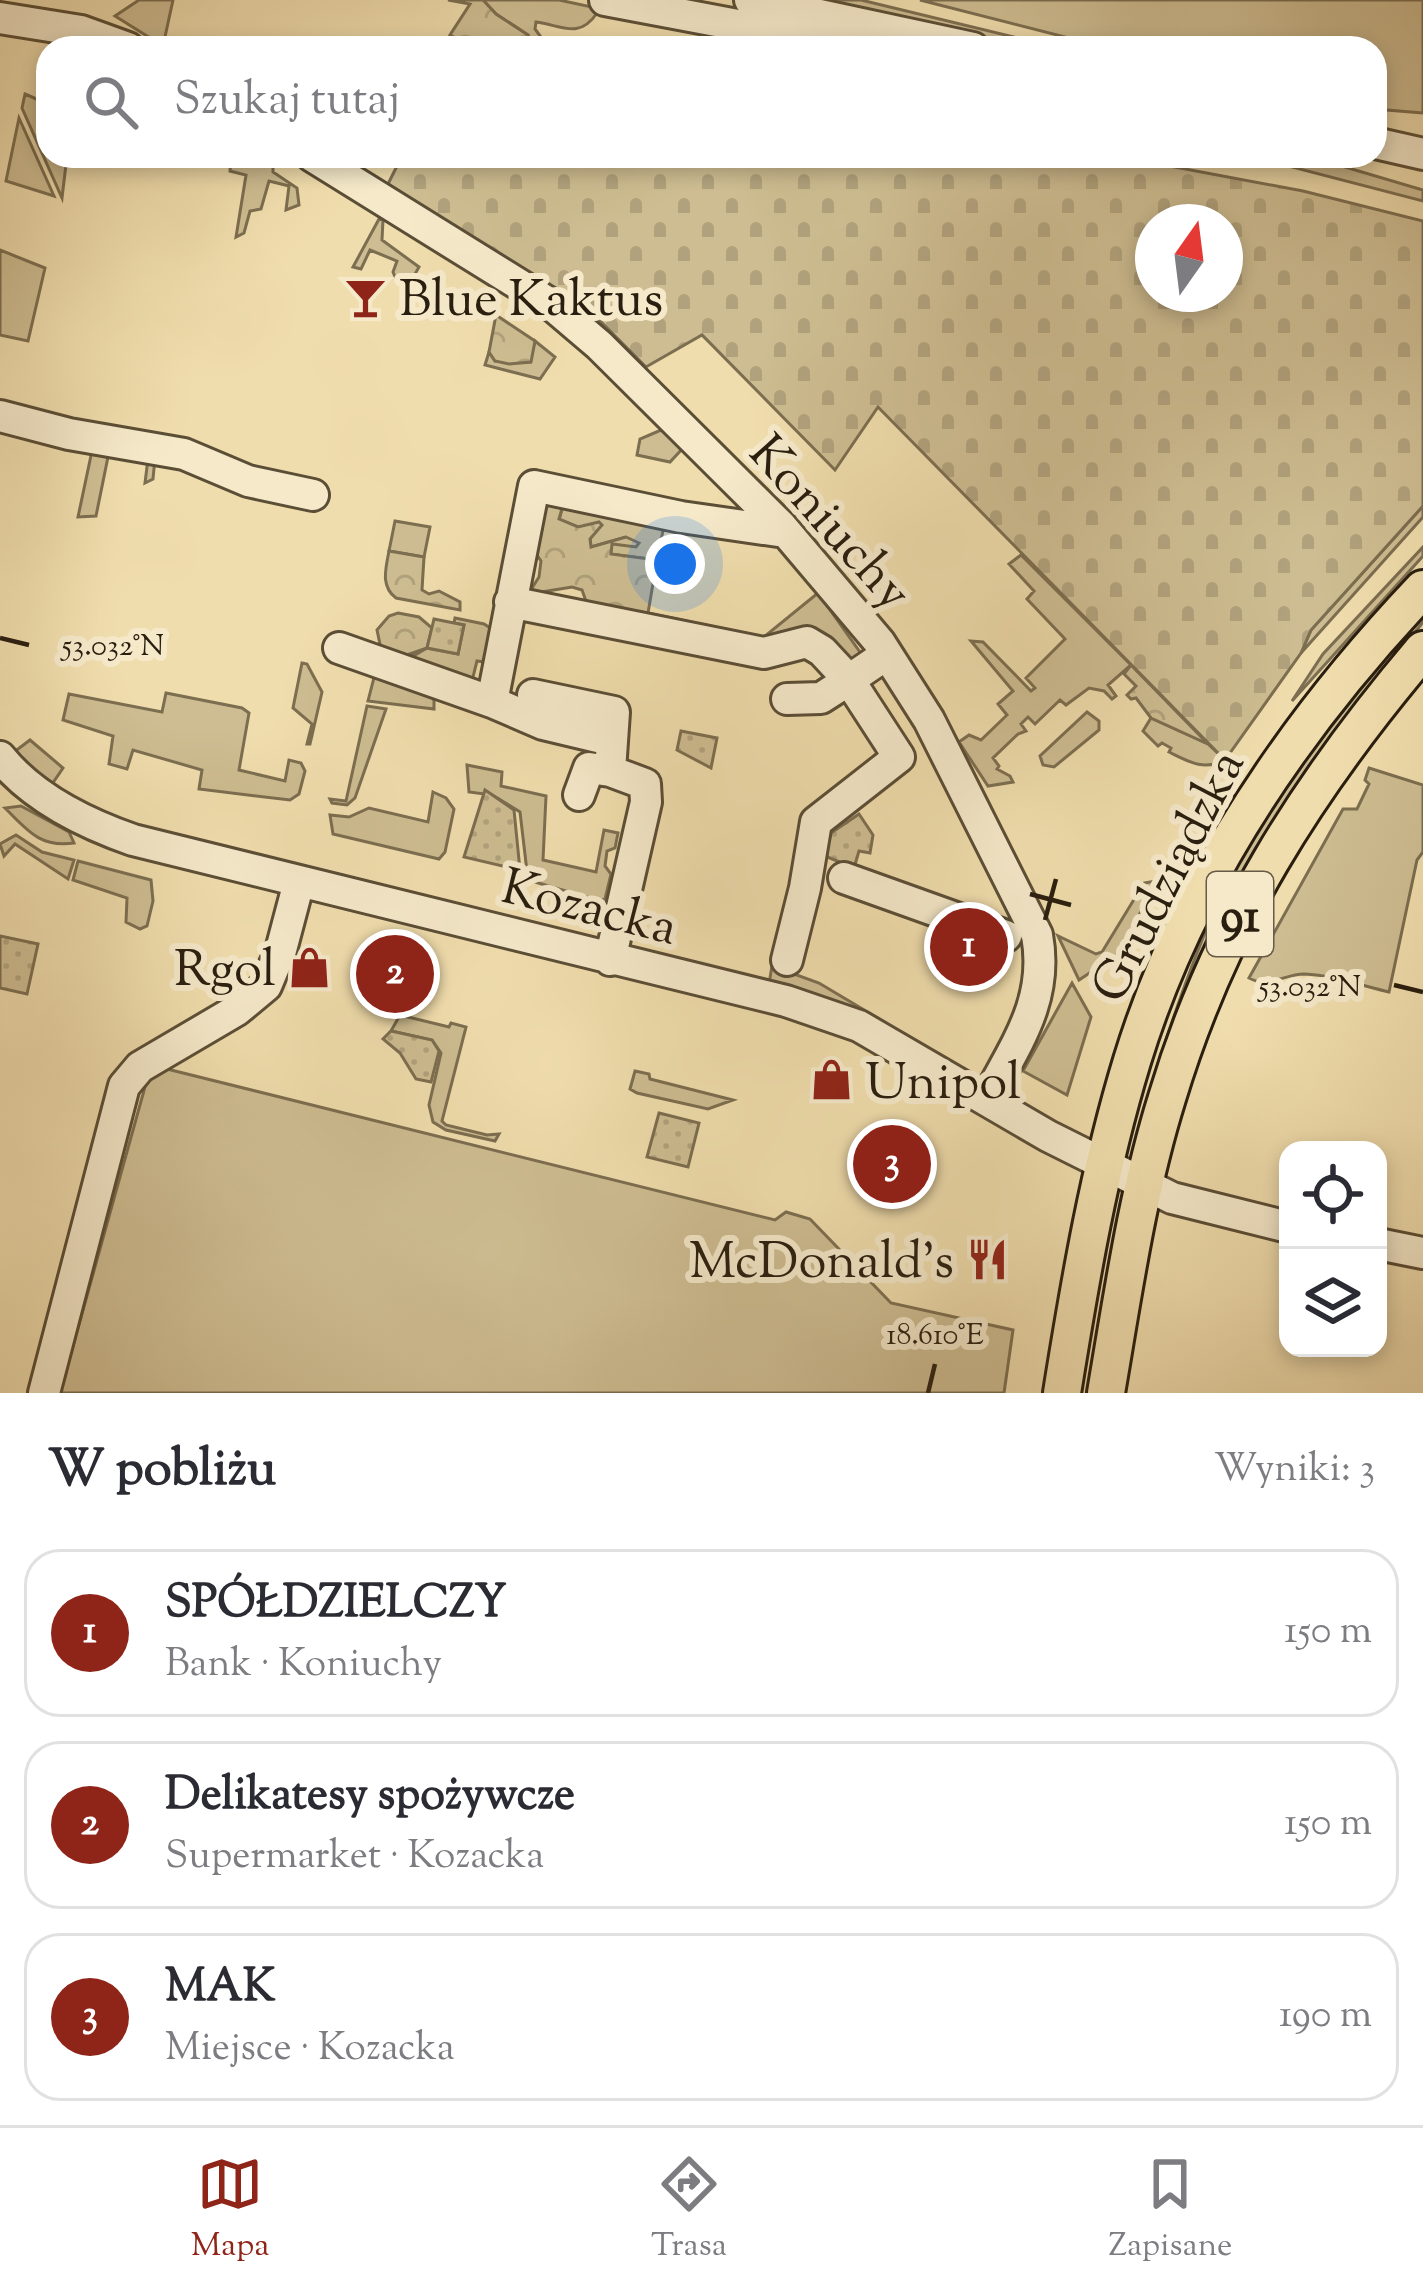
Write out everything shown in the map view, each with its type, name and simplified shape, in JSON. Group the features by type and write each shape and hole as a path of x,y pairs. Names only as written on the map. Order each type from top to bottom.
{"main road":[{"name":"Grudziądzka","path":"1062,1393 1105,1165 1158,989 1235,832 1299,735 1372,642 1423,589"},
{"name":"Grudziądzka","path":"1106,1393 1167,1095 1198,1009 1241,910 1289,826 1336,757 1423,650"}],"street":[{"path":"605,0 796,36"},
{"path":"750,0 917,36"},
{"path":"0,18 95,36"},
{"path":"1387,146 1423,154"},
{"name":"Koniuchy","path":"332,168 552,305 599,345 785,532 887,654 935,731 1027,909 1040,952 1039,989 1029,1022 987,1099"},
{"path":"0,416 69,434 184,454 248,481 313,495"},
{"path":"492,702 534,486 681,517 785,532"},
{"path":"510,602 764,653 807,642 849,680 899,757"},
{"path":"339,648 543,724 616,734"},
{"path":"787,699 821,698 887,654"},
{"path":"533,695 616,734 646,792 610,959"},
{"path":"787,960 806,888 816,822 935,731"},
{"path":"579,795 589,768 616,734"},
{"name":"Kozacka","path":"3,770 116,834 786,1001 859,1026 1172,1198 1279,1224"},
{"path":"844,878 1006,936"},
{"path":"44,1393 124,1086 140,1067 237,1010 266,986 281,950 298,882"},
{"path":"1387,1246 1423,1253"}],"green space":[{"path":"139,0 173,0 165,36 147,36 115,16"},
{"path":"448,0 483,0 528,36 450,35 470,4"},
{"path":"483,0 559,0 592,7 597,13 576,29 536,22 540,36 528,36"},
{"path":"825,0 861,0 1010,36 976,36"},
{"path":"920,0 1423,0 1423,113 1387,110 1387,36 1061,36"},
{"path":"25,94 36,99 36,140 22,108"},
{"path":"19,118 36,156 36,168 41,168 54,196 6,181"},
{"path":"49,168 66,168 62,198"},
{"path":"273,168 297,188 299,205 286,210 289,186 269,181 261,209 250,211 244,233 236,237 246,175 230,171"},
{"path":"396,168 1180,168 1303,191 1423,221 1423,506 1311,630 1301,653 1225,760 878,407 835,470 702,335 646,367 597,318 388,184"},
{"path":"1296,168 1349,168 1423,190 1423,201"},
{"path":"379,219 383,220 382,240 419,267 410,283 396,279 397,261 370,250 361,269 353,267"},
{"path":"0,250 45,268 28,341 0,335"},
{"path":"496,315 535,341 531,362 495,361 489,352"},
{"path":"535,341 555,357 540,379 485,365 489,352 495,361 530,362"},
{"path":"661,430 684,447 670,462 637,455 640,439"},
{"path":"93,446 155,458 153,479 145,483 148,459 109,452 96,516 78,517"},
{"path":"547,495 563,505 559,519 578,527 602,525 590,539 591,547 626,537 639,543 636,547 612,544 611,554 657,560 648,613 587,604 582,590 572,587 535,593 532,588 541,561 534,551"},
{"path":"563,505 665,521 657,560 610,554 611,544 626,537 591,547 589,526 559,520"},
{"path":"1423,506 1423,517 1301,653 1311,630"},
{"path":"395,521 430,527 424,557 389,551"},
{"path":"1423,547 1423,556 1292,701 1323,654"},
{"path":"389,551 424,557 422,590 439,591 460,602 460,610 396,598 386,582"},
{"path":"1021,555 1131,665 1108,685 1116,696 1112,699 1104,691 1089,688 1066,705 1060,700 1035,724 1028,717 1021,724 1026,731 993,758 997,769 1013,782 988,786 959,742 969,735 981,740 1007,715 998,704 1013,691 971,641 983,642 1031,691 1035,688 1026,678 1065,639 1027,599 1034,591 1009,564"},
{"path":"818,593 867,662 633,614 764,637"},
{"path":"1423,608 1423,622 1339,729 1159,1075 1155,1073 1210,920 1251,834 1310,745"},
{"path":"398,613 419,617 432,628 427,648 404,656 381,649 377,630"},
{"path":"455,618 495,631 491,663 477,661 471,685 390,656 415,655 427,648 458,654 464,625 454,623"},
{"path":"434,619 464,625 458,654 427,648"},
{"path":"302,663 322,692 310,744 312,724 293,708"},
{"path":"1131,665 1208,744 1151,718 1136,698 1127,695 1136,686 1124,674"},
{"path":"376,670 434,694 434,709 368,701"},
{"path":"166,693 249,713 239,770 285,781 289,760 301,763 305,771 299,794 290,800 199,789 202,770 133,750 127,769 109,764 113,736 63,720 69,694 162,712"},
{"path":"367,706 386,709 355,798 347,805 332,803 330,799 346,801"},
{"path":"1087,712 1099,721 1099,730 1054,767 1043,765 1040,756"},
{"path":"1151,718 1208,744 1225,760 1197,764 1169,752 1171,748 1162,743 1158,746 1143,731"},
{"path":"681,731 717,738 711,768 677,750"},
{"path":"30,740 63,768 50,787 10,755"},
{"path":"467,765 502,772 501,786 546,796 543,860 596,872 604,830 618,833 615,848 607,851 605,866 611,874 605,899 528,880 520,812 486,791 469,792"},
{"path":"1369,768 1423,785 1423,852 1417,860 1389,992 1315,975 1263,982 1249,978 1343,809 1357,809 1369,784 1365,780"},
{"path":"485,790 514,810 520,870 464,857"},
{"path":"433,792 454,809 445,852 439,859 333,834 330,815 349,817 369,808 428,822"},
{"path":"21,806 69,832 74,843 52,843 35,836 5,808"},
{"path":"859,814 873,835 870,853 859,851 854,868 825,856 831,833"},
{"path":"16,835 42,852 74,860 68,879 15,844 4,856 0,844"},
{"path":"78,861 151,880 153,901 147,926 140,929 126,922 127,898 73,880"},
{"path":"1156,881 1121,952 1079,980 1058,936 1096,954 1102,952 1144,883"},
{"path":"0,936 38,944 27,994 0,988"},
{"path":"772,966 819,983 886,1023 769,984"},
{"path":"1072,983 1091,1017 1067,1095 1023,1071"},
{"path":"400,1015 466,1027 442,1121 487,1135 499,1134 495,1141 446,1130 433,1122 429,1105 441,1053 432,1040 391,1031"},
{"path":"391,1031 432,1040 439,1051 431,1082 416,1079 400,1053 383,1039"},
{"path":"163,1068 775,1220 786,1212 810,1219 891,1303 1013,1330 1004,1393 60,1393 148,1076"},
{"path":"635,1071 733,1100 708,1109 637,1093 630,1089"},
{"path":"659,1113 699,1123 688,1167 647,1157"}],"place":[{"name":"Blue Kaktus","path":"365,297"},
{"name":"SPÓŁDZIELCZY","path":"969,947"},
{"name":"Rgol","path":"310,967"},
{"name":"Delikatesy spożywcze","path":"395,974"},
{"name":"Unipol","path":"831,1080"},
{"name":"MAK","path":"892,1164"},
{"name":"McDonald's","path":"988,1259"}]}
